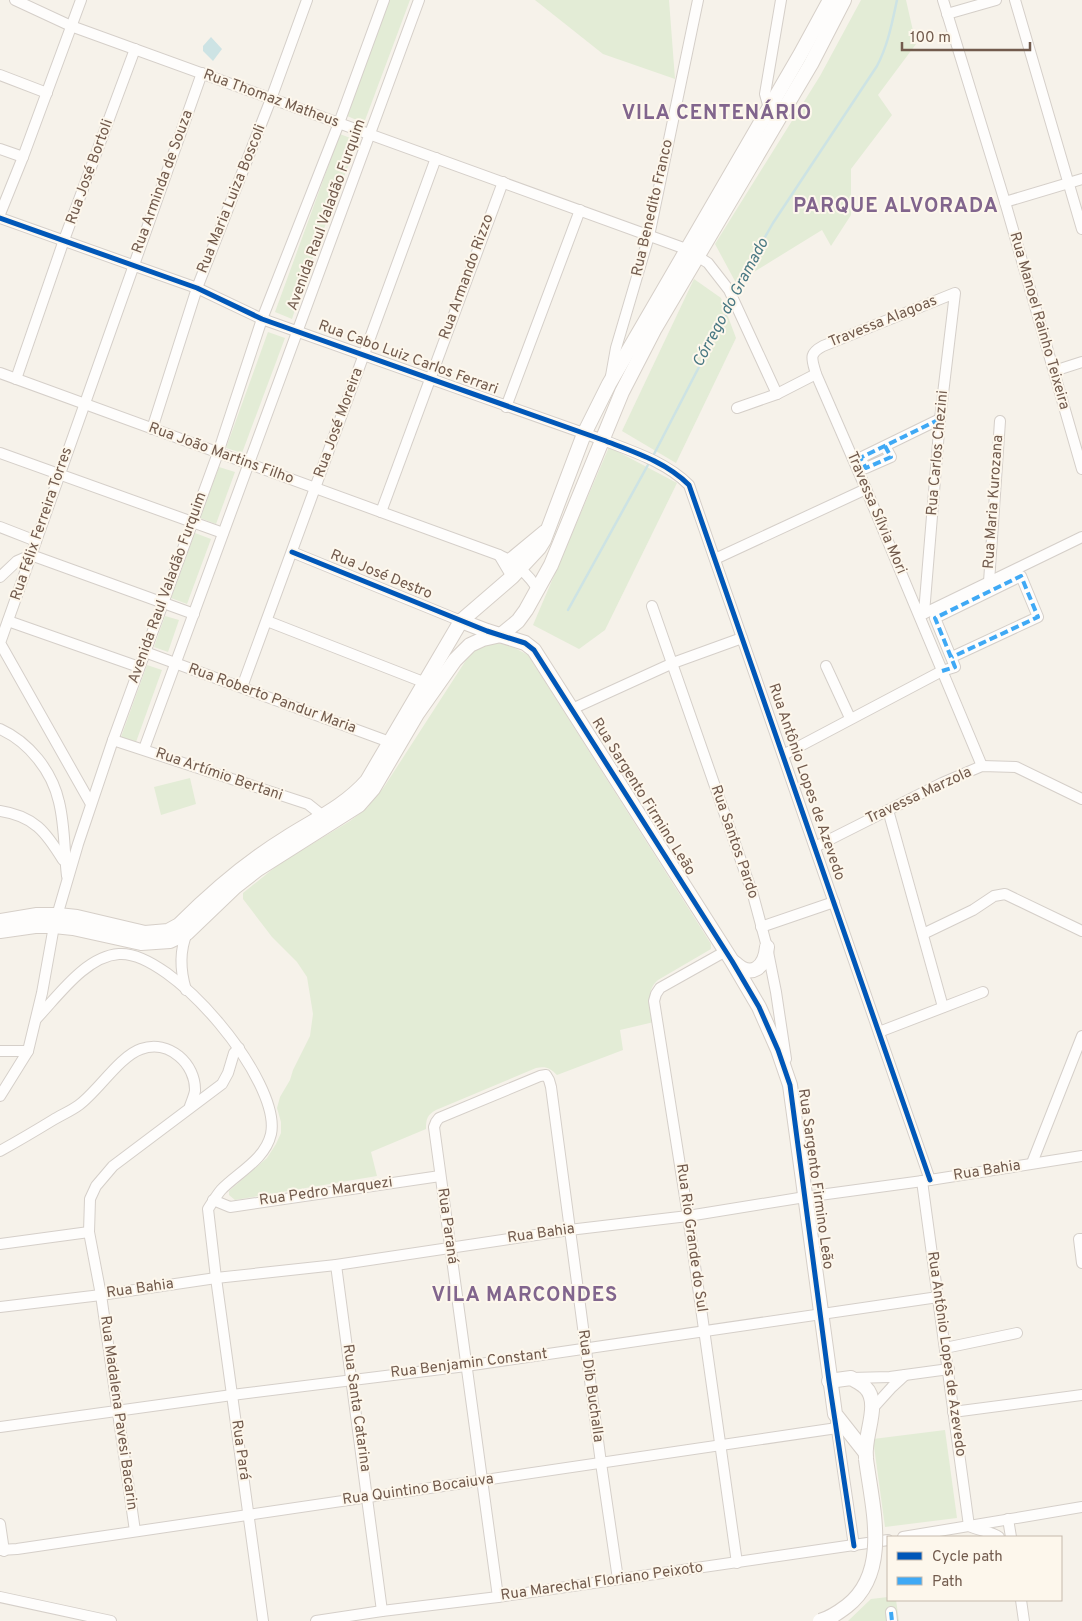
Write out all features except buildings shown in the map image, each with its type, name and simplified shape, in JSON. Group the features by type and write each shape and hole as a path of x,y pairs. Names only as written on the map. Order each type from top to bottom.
{"main road":[{"path":"430,684 470,645 483,639 500,635 518,621 526,610 551,565 622,392 692,252 769,108 830,0"},
{"path":"188,927 254,860 344,803 356,793 417,714 462,621 510,565 539,548 548,530 584,434 609,384 811,64 844,0"},
{"path":"609,384 622,392"},
{"name":"Rua Sargento Firmino Leão","path":"462,621 525,643 534,650 729,956 759,1007 778,1050 790,1085 829,1381 836,1421"},
{"path":"0,931 77,917 170,941 258,869 360,805 373,789 394,744"},
{"path":"0,921 37,916 56,920 125,947 142,944 156,938"},
{"path":"729,956 740,968 752,971 765,961 767,947"},
{"path":"820,1621 837,1614 852,1602 864,1588 873,1570 875,1552 866,1456 873,1408 870,1393 865,1387 851,1378 829,1381"},
{"path":"836,1421 866,1456"}],"street":[{"name":"Rua Thomaz Matheus","path":"15,0 71,26 692,252"},
{"path":"0,216 81,0"},
{"name":"Rua Maria Luiza Boscoli","path":"152,429 197,288 307,0"},
{"name":"Avenida Raul Valadão Furquim","path":"0,1096 28,1050 56,920 112,740 218,453 262,319 339,123 384,0"},
{"name":"Avenida Raul Valadão Furquim","path":"144,749 419,0"},
{"name":"Rua Benedito Franco","path":"609,384 616,348 650,236 698,0"},
{"path":"769,108 765,94 781,0"},
{"name":"Rua Manoel Rainho Teixeira","path":"943,0 1005,202 1082,469"},
{"path":"947,14 996,0"},
{"path":"1015,0 1082,229"},
{"name":"Rua José Bortoli","path":"16,379 64,240 135,49"},
{"name":"Rua Arminda de Souza","path":"84,404 202,73"},
{"path":"0,75 47,92"},
{"path":"0,149 23,157"},
{"name":"Rua José Moreira","path":"242,687 436,158"},
{"path":"1005,202 1082,180"},
{"name":"Rua Armando Rizzo","path":"381,512 502,182"},
{"path":"506,407 580,210"},
{"name":"Rua Cabo Luiz Carlos Ferrari","path":"0,216 197,288 262,319 429,380 603,440"},
{"path":"692,252 708,263 729,290 777,394"},
{"name":"Travessa Alagoas","path":"812,354 823,346 955,293"},
{"name":"Rua Carlos Chezini","path":"922,614 940,419 955,293"},
{"name":"Travessa Sílvia Mori","path":"812,354 816,374 922,614 942,671 982,766"},
{"path":"1054,371 1082,362"},
{"name":"Rua João Martins Filho","path":"0,374 381,512 510,565"},
{"path":"738,408 777,394 816,374"},
{"name":"Rua Félix Ferreira Torres","path":"84,404 0,643 91,804"},
{"path":"886,446 940,419"},
{"name":"Rua Maria Kurozana","path":"989,582 1000,421"},
{"name":"Rua Antônio Lopes de Azevedo","path":"603,440 651,459 678,474 689,485 879,1032 926,1181 938,1297 969,1526"},
{"path":"0,453 223,533"},
{"path":"715,560 866,489"},
{"path":"0,527 36,541"},
{"path":"922,614 1082,537"},
{"name":"Rua José Destro","path":"292,552 462,621"},
{"path":"0,577 17,561 31,555 194,614"},
{"path":"510,565 529,576 537,588"},
{"path":"783,754 942,671 955,667 935,618 1021,576 1038,617 952,657"},
{"name":"Rua Santos Pardo","path":"652,606 753,894 767,947 776,992 790,1085"},
{"path":"267,620 430,684"},
{"path":"8,621 139,668"},
{"path":"572,709 672,663 742,638"},
{"name":"Rua Roberto Pandur Maria","path":"145,652 394,744"},
{"path":"826,666 850,718"},
{"path":"0,729 23,742 47,772 59,800 67,880"},
{"name":"Rua Artímio Bertani","path":"112,740 308,804 323,816"},
{"name":"Travessa Marzola","path":"815,848 942,783 982,766 1016,767 1082,799"},
{"path":"888,810 944,1007"},
{"path":"0,811 21,816 49,831 63,833"},
{"path":"32,822 50,841 65,863"},
{"path":"923,934 973,910 994,896 1005,894 1082,931"},
{"path":"761,927 834,902"},
{"path":"186,990 181,964 183,942 188,927"},
{"path":"36,1019 88,965 113,955 125,947 186,990 218,1021 239,1048 266,1101 271,1114 271,1134 263,1152 221,1190 213,1200"},
{"name":"Rua Rio Grande do Sul","path":"729,956 660,988 654,1001 688,1216 737,1563"},
{"path":"879,1032 983,992"},
{"path":"1032,1163 1082,1036"},
{"path":"0,1151 80,1104 131,1054 142,1049 152,1047 172,1051 185,1062 194,1081 195,1093 190,1106"},
{"name":"Rua Madalena Pavesi Bacarin","path":"135,1531 101,1295 89,1232 90,1199 96,1186 113,1166 190,1106 222,1084 228,1073 234,1053 239,1048"},
{"path":"0,1051 28,1050"},
{"name":"Rua Dib Buchalla","path":"436,1122 439,1118 540,1076 546,1076 549,1080 618,1579"},
{"name":"Rua Paraná","path":"436,1122 434,1127 440,1176 498,1597"},
{"name":"Rua Bahia","path":"0,1307 336,1264 569,1230 688,1216 805,1196 926,1181 1082,1156"},
{"name":"Rua Pedro Marquezi","path":"213,1200 230,1207 440,1176"},
{"name":"Rua Pará","path":"213,1200 208,1209 216,1278 263,1621"},
{"path":"0,1244 89,1232"},
{"path":"1080,1239 1082,1263"},
{"name":"Rua Santa Catarina","path":"336,1264 382,1611"},
{"name":"Rua Benjamin Constant","path":"0,1427 232,1394 466,1366 938,1297"},
{"path":"945,1348 1018,1333"},
{"path":"851,1378 890,1377 948,1369"},
{"path":"873,1408 892,1386 906,1374"},
{"path":"954,1412 1082,1395"},
{"name":"Rua Quintino Bocaiuva","path":"2,1550 720,1446 836,1421"},
{"name":"Rua Sargento Firmino Leão","path":"836,1421 854,1546"},
{"path":"909,1536 1082,1507"},
{"path":"1008,1519 1011,1536"},
{"path":"0,1524 2,1550"},
{"path":"969,1526 998,1536"},
{"name":"Rua Marechal Floriano Peixoto","path":"316,1621 498,1597 887,1540"},
{"path":"0,1597 111,1621"},
{"path":"1021,1601 1024,1621"}],"green space":[{"path":"389,0 410,0 364,123 347,116"},
{"path":"535,0 669,0 675,79 603,54"},
{"path":"861,0 906,0 916,44 878,95 892,115 851,169 851,215 831,246 822,230 736,283 715,244 820,76"},
{"path":"340,134 358,141 308,270 292,319 275,312"},
{"path":"694,279 721,298 736,338 676,463 622,431"},
{"path":"268,332 285,338 242,453 226,448"},
{"path":"609,447 677,483 605,630 579,649 533,625"},
{"path":"219,467 235,472 216,524 200,518"},
{"path":"195,533 211,539 187,604 171,598"},
{"path":"165,616 179,620 168,652 154,647"},
{"path":"486,641 509,645 528,655 711,944 711,949 654,984 651,989 650,999 654,1022 620,1030 623,1050 557,1075 548,1068 536,1068 436,1110 428,1118 426,1129 371,1152 377,1176 235,1200 229,1195 229,1191 267,1158 281,1133 281,1122 277,1108 280,1097 310,1036 313,1014 307,977 297,962 272,937 243,899 243,893 279,864 350,821 367,808 384,787 470,654"},
{"path":"147,665 162,670 136,742 121,737"},
{"path":"190,778 196,804 161,815 154,787"},
{"path":"945,1430 957,1518 885,1527 873,1439"},
{"path":"887,1597 887,1601 896,1601 899,1621 848,1621 871,1599"}],"shaded area":[{"path":"211,37 222,49 213,61 203,51 203,46"}],"waterway":[{"name":"Córrego do Gramado","path":"735,295 741,279 773,223 877,66 887,42 897,0"},
{"name":"Córrego do Gramado","path":"652,458 732,303"},
{"name":"Córrego do Gramado","path":"568,610 649,463"}],"marked path":[{"path":"885,446 891,457 866,468 860,458 940,419"},
{"path":"942,671 955,667 935,618 1021,576 1038,617 952,657"},
{"path":"891,1612 892,1621"}],"cycle path":[{"path":"0,218 197,288 262,319 603,440 649,458 670,470 689,485 930,1180"},
{"path":"292,552 487,631 525,643 534,650 732,961 759,1007 778,1050 790,1085 829,1381 854,1546"}],"district":[{"name":"VILA CENTENÁRIO","path":"717,114"},
{"name":"PARQUE ALVORADA","path":"896,207"},
{"name":"VILA MARCONDES","path":"525,1296"}]}
